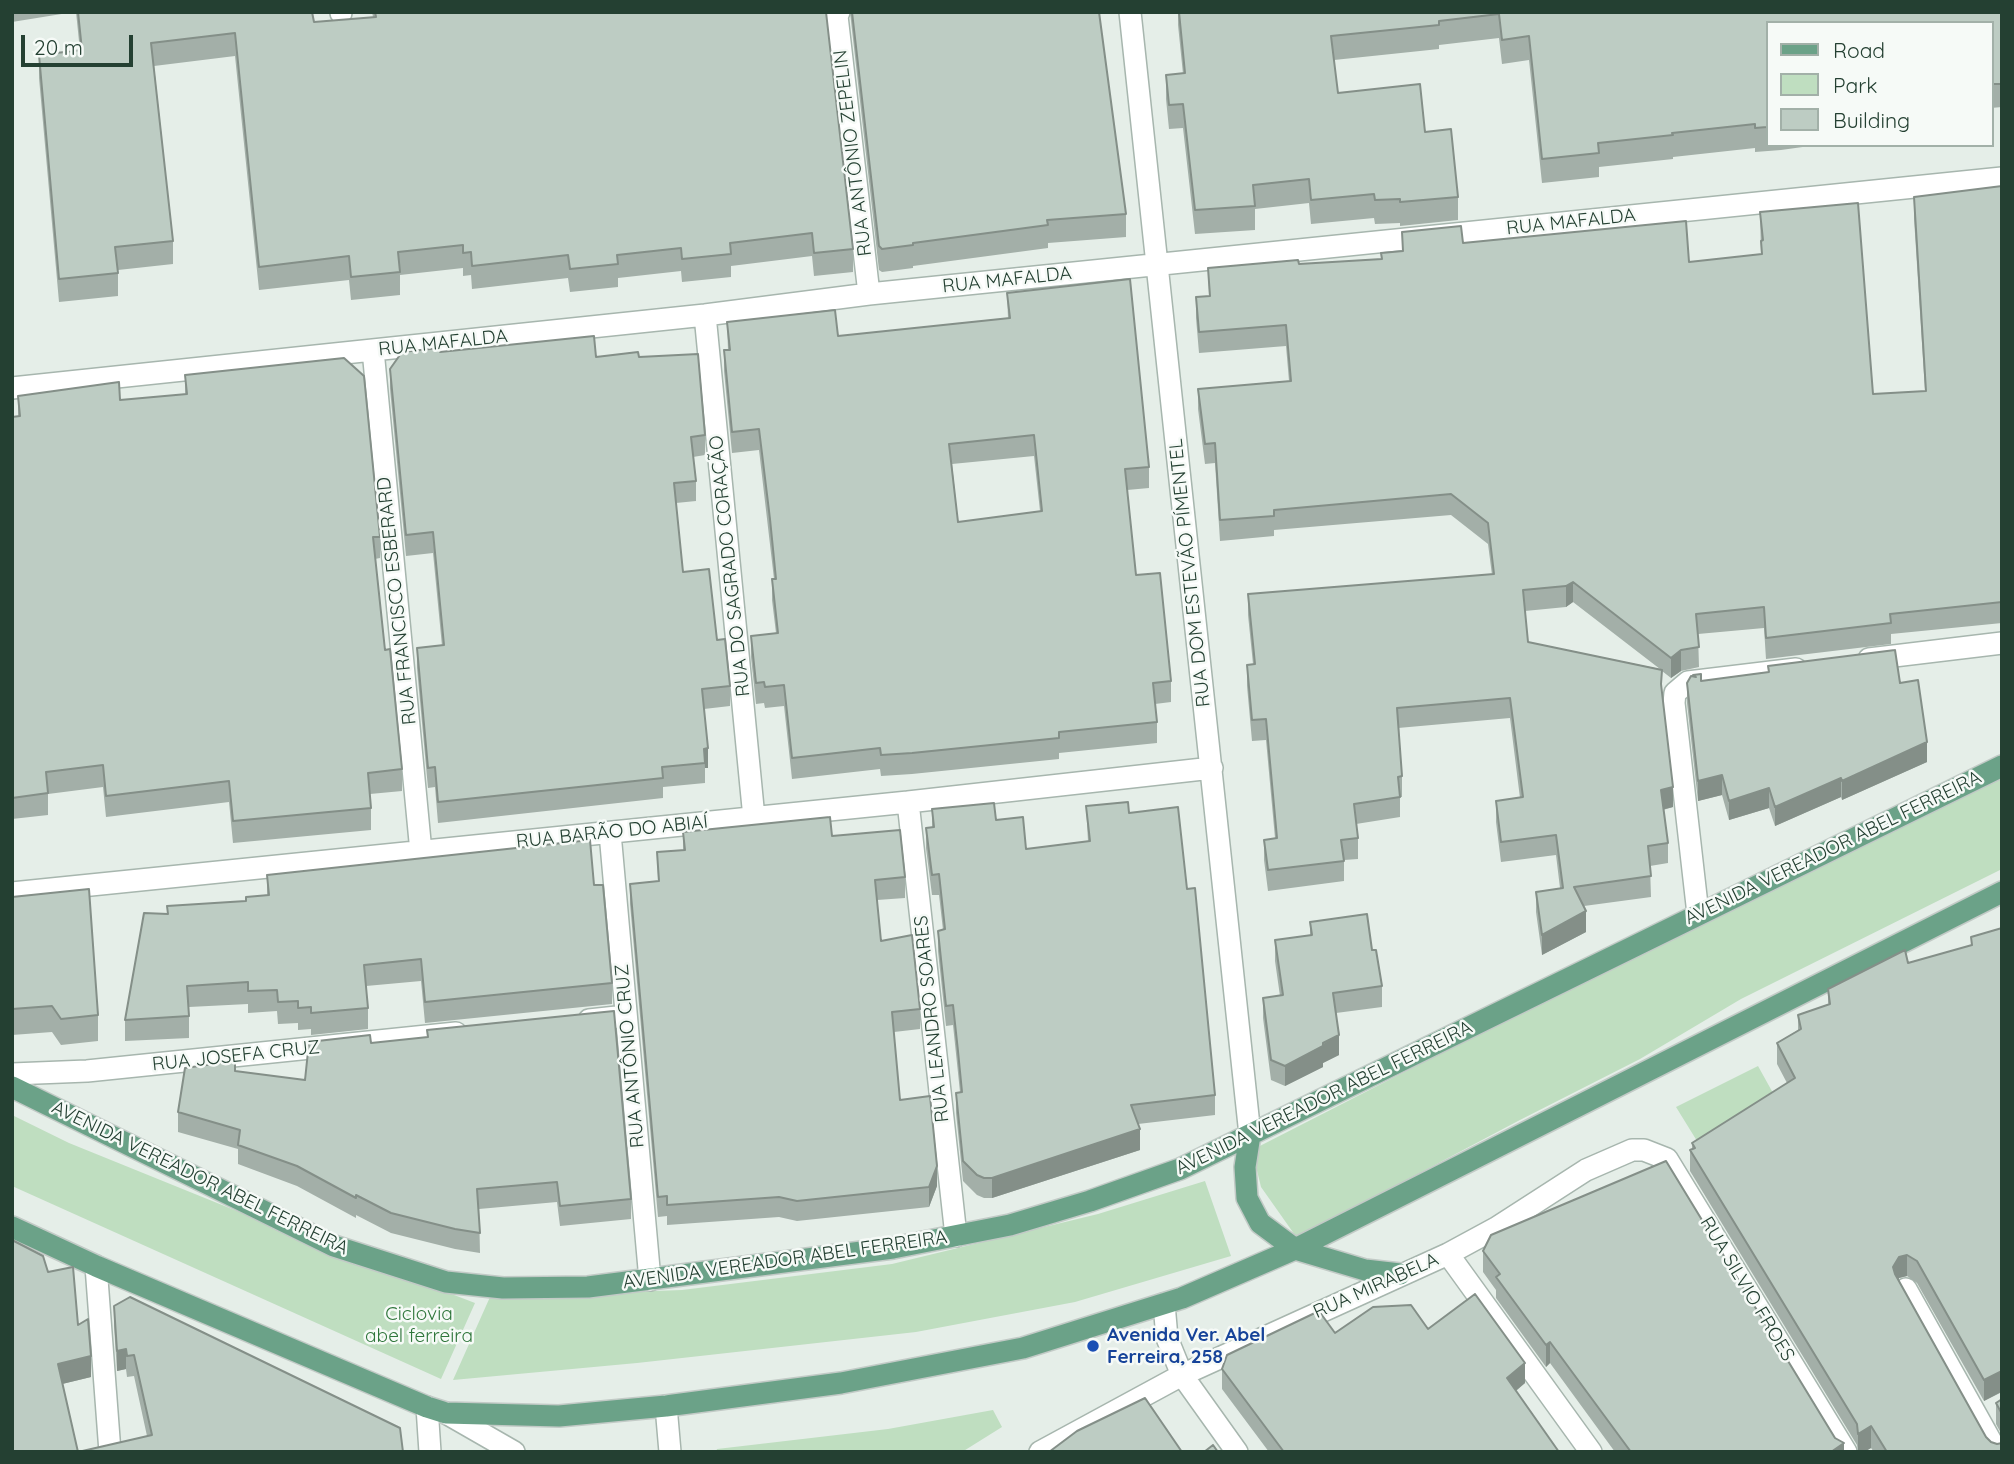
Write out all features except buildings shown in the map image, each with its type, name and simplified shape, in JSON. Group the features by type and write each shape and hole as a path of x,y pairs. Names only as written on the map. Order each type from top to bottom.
{"main road":[{"name":"AVENIDA VEREADOR ABEL FERREIRA","path":"12,1087 334,1245 446,1282 503,1288 588,1287 893,1248 1010,1225 1090,1201 1180,1169 2002,765"},
{"path":"12,1227 96,1266 436,1410 559,1416 666,1406 841,1383 1023,1348 1164,1304 1295,1249 2002,892"},
{"path":"1250,1135 1245,1167 1247,1198 1260,1223 1295,1249 1365,1270 1400,1274"}],"street":[{"name":"RUA ANTÔNIO ZEPELIN","path":"839,12 838,29 869,294"},
{"name":"RUA DOM ESTEVÃO PÍMENTEL","path":"1130,12 1250,1135"},
{"name":"RUA MAFALDA","path":"12,388 705,315 869,294 2002,178"},
{"name":"RUA DO SAGRADO CORAÇÃO","path":"705,315 754,818"},
{"name":"RUA FRANCISCO ESBERARD","path":"373,350 421,852"},
{"path":"1852,662 2002,643"},
{"path":"1698,914 1675,694 1688,682 1811,667"},
{"name":"RUA BARÃO DO ABIAÍ","path":"12,893 908,802 1212,768"},
{"name":"RUA LEANDRO SOARES","path":"908,802 956,1236"},
{"name":"RUA ANTÔNIO CRUZ","path":"610,833 650,1280"},
{"path":"570,1022 626,1016"},
{"name":"RUA JOSEFA CRUZ","path":"12,1074 87,1071 474,1032"},
{"name":"RUA MIRABELA","path":"1040,1452 1182,1375 1448,1254 1496,1228 1586,1170 1632,1150"},
{"name":"RUA SILVIO FROES","path":"1632,1150 1644,1150 1667,1159 1846,1452"},
{"path":"1448,1254 1591,1452"},
{"path":"96,1266 110,1452"},
{"path":"1906,1289 1997,1452"},
{"path":"1164,1304 1167,1338 1182,1375 1237,1452"},
{"path":"1979,1419 2002,1405"},
{"path":"666,1406 670,1452"},
{"path":"430,1452 436,1410 514,1452"}],"green space":[{"path":"2002,776 2002,869 1741,999 1640,1059 1297,1238 1261,1187 1252,1150 1827,856"},
{"path":"1758,1066 1773,1093 1697,1141 1676,1107"},
{"name":"Ciclovia abel ferreira","path":"12,1115 69,1143 475,1303 441,1379 12,1186"},
{"path":"1205,1181 1231,1256 1075,1302 916,1332 453,1380 490,1297 682,1290 892,1264 1098,1214"},
{"path":"993,1410 1002,1427 962,1452 716,1452 717,1449 888,1429"}],"place":[{"name":"Avenida Ver. Abel Ferreira, 258","path":"1093,1346"}]}
